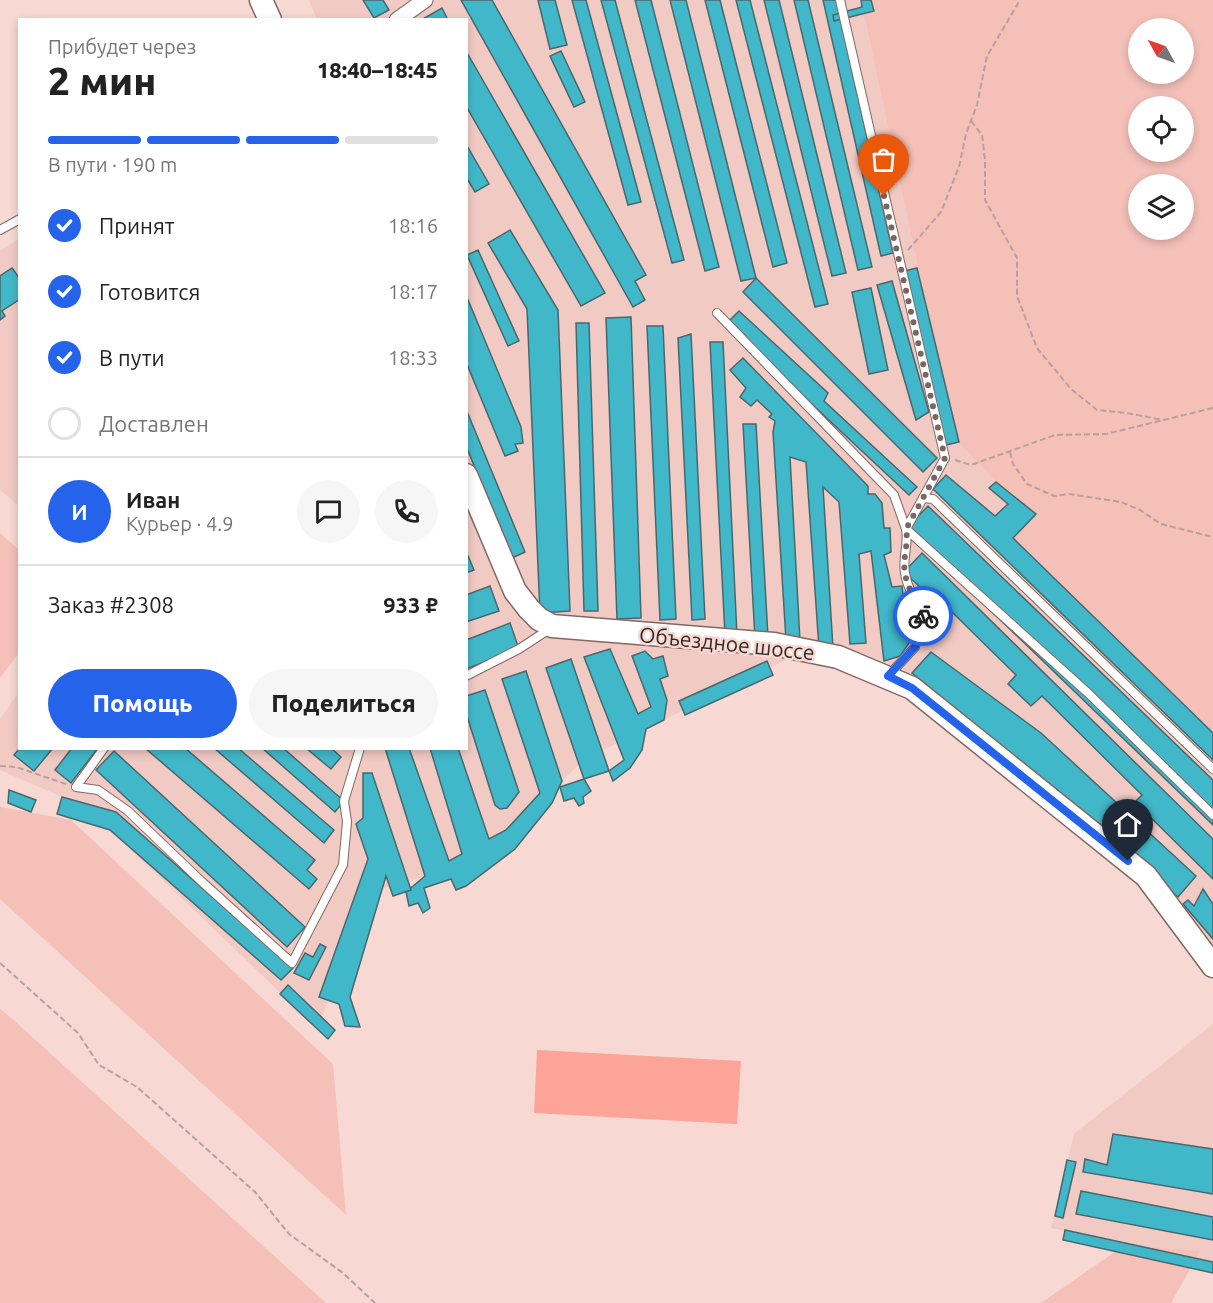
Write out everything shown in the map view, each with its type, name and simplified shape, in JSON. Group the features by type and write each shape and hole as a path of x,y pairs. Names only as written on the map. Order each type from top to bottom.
{"street":[{"path":"261,0 269,18"},
{"path":"400,18 425,0"},
{"name":"Объездное шоссе","path":"468,481 516,591 539,620 555,626 774,644 838,657 912,688 1146,876 1213,966"}],"lane":[{"path":"840,0 945,458 906,529"},
{"path":"0,230 18,220"},
{"path":"717,313 894,495 908,538 904,572 913,598 924,613 915,647 888,676"},
{"path":"923,498 933,499 1213,769"},
{"path":"906,529 1088,693 1213,815"},
{"path":"468,675 519,649 555,626"},
{"path":"103,750 76,788 98,790 128,811 292,963 343,865 347,822 344,801 359,750"}],"path":[{"path":"899,262 922,231 941,212 960,167 977,105 987,56 1020,0"},
{"path":"971,121 982,135 985,160 985,200 1017,258 1017,296 1037,348 1071,389 1097,410 1163,420"},
{"path":"945,458 970,465 1055,435 1106,434 1213,408"},
{"path":"1010,451 1012,464 1027,484 1054,496 1070,494 1121,502 1140,510 1161,525 1213,537"},
{"path":"0,766 16,767 76,788"},
{"path":"0,963 78,1033 99,1065 137,1087 255,1192 289,1234 343,1273 375,1303"}],"shaded area":[{"path":"309,0 861,0 954,437 1007,494 1213,734 1213,949 1152,858 925,675 903,672 884,661 826,640 583,760 485,859 373,891 317,1028 97,817 62,797 0,770 0,719 18,693 18,750 468,750 468,18 317,18"},
{"path":"861,0 1213,0 1213,734 1015,548 1007,494 954,437"},
{"path":"18,240 18,505 0,490 0,251"},
{"path":"0,533 18,549 18,654 0,678"},
{"path":"0,807 71,820 333,1064 346,1215 0,899"},
{"path":"0,1009 9,1016 326,1303 0,1303"},
{"path":"1213,1024 1213,1262 1051,1228 1074,1134"},
{"path":"537,1050 741,1061 737,1124 534,1113"},
{"path":"1125,1245 1200,1251 1171,1303 1041,1303"}],"building":[{"path":"363,0 383,0 389,10 374,18"},
{"path":"461,0 492,0 646,275 635,281 645,300 633,307"},
{"path":"538,0 555,0 567,45 550,49"},
{"path":"572,0 586,0 641,202 628,205"},
{"path":"601,0 615,0 684,260 672,263"},
{"path":"635,0 651,0 719,267 705,271"},
{"path":"670,0 686,0 756,278 741,281"},
{"path":"705,0 720,0 787,263 773,267"},
{"path":"736,0 750,0 828,304 815,307"},
{"path":"764,0 779,0 846,273 832,276"},
{"path":"794,0 808,0 872,267 858,270"},
{"path":"823,0 836,0 893,253 881,256"},
{"path":"861,0 871,0 874,11 834,21 833,15 862,7"},
{"path":"442,8 447,18 424,18"},
{"path":"561,51 585,102 574,107 550,56"},
{"path":"468,54 605,293 581,306 468,109"},
{"path":"468,147 489,184 475,192 468,180"},
{"path":"510,230 558,310 570,611 540,613 527,309 488,243"},
{"path":"478,250 519,341 508,346 468,255"},
{"path":"12,268 18,276 18,300 2,311 5,316 0,320 0,276"},
{"path":"917,268 959,442 946,445 904,271"},
{"path":"756,278 937,458 923,472 743,292"},
{"path":"892,281 929,412 916,420 877,285"},
{"path":"871,288 888,370 869,374 852,292"},
{"path":"468,300 521,427 523,443 515,444 518,451 505,456 468,367"},
{"path":"739,311 828,393 824,401 917,487 909,495 726,324"},
{"path":"631,317 641,618 617,619 606,318"},
{"path":"576,323 589,323 598,611 584,611"},
{"path":"647,326 663,326 676,619 660,620"},
{"path":"691,334 705,619 692,620 678,338"},
{"path":"710,342 723,342 737,635 725,635"},
{"path":"743,358 868,486 868,494 875,494 882,503 884,528 890,528 891,552 884,555 892,587 902,586 904,605 911,607 909,643 900,656 884,661 871,551 859,554 866,643 850,644 839,502 823,487 833,648 819,648 806,462 790,457 800,641 786,640 773,432 775,421 769,417 772,414 757,400 751,406 740,397 746,388 730,370"},
{"path":"468,414 525,552 512,558 468,451"},
{"path":"743,424 756,424 768,637 755,638"},
{"path":"946,475 995,516 1008,504 989,488 996,482 1036,514 1013,538 1213,733 1213,760 933,489"},
{"path":"928,506 1213,780 1213,825 906,529"},
{"path":"922,553 1213,839 1213,879 1135,802 1142,795 1042,696 1031,706 1008,684 1016,675 953,613 941,625 913,598 922,589 904,572"},
{"path":"468,556 474,570 468,572"},
{"path":"490,586 499,611 468,621 468,594"},
{"path":"510,623 519,649 468,668 468,639"},
{"path":"610,649 638,714 651,707 632,656 645,651 653,659 663,656 668,676 660,679 667,700 664,720 646,729 642,750 630,768 613,781 609,771 624,760 584,657"},
{"path":"931,652 1041,733 1196,876 1178,897 912,673"},
{"path":"571,659 609,771 584,779 546,668"},
{"path":"767,661 773,675 685,715 679,701"},
{"path":"526,671 562,781 552,803 515,849 466,886 456,890 451,879 424,888 430,908 423,913 418,903 409,906 406,892 425,876 386,750 410,750 449,861 462,854 431,750 459,750 489,839 506,830 540,793 502,679"},
{"path":"485,690 519,792 507,808 500,809 495,805 468,719 468,695"},
{"path":"18,750 51,750 34,771 14,755"},
{"path":"70,750 96,750 71,783 55,770"},
{"path":"147,750 187,750 315,860 307,870 317,879 309,889"},
{"path":"216,750 240,750 334,830 324,843"},
{"path":"264,750 285,750 344,801 335,812"},
{"path":"308,750 333,750 341,757 331,769"},
{"path":"114,751 305,927 287,947 96,770"},
{"path":"363,773 372,773 411,890 393,896 386,876 350,997 360,1027 345,1026 339,1004 319,997 368,859 356,824 363,818"},
{"path":"584,779 591,791 583,797 584,803 579,806 574,798 564,801 560,787"},
{"path":"9,790 36,800 31,812 8,803"},
{"path":"62,797 116,812 293,968 281,980 110,830 57,814"},
{"path":"1203,889 1213,904 1213,939 1183,904 1188,900 1194,906"},
{"path":"320,944 326,947 309,980 294,973 305,953 313,957"},
{"path":"288,985 335,1030 328,1039 280,994"},
{"path":"1113,1134 1213,1149 1213,1194 1083,1172 1085,1159 1107,1165"},
{"path":"1067,1160 1076,1162 1063,1218 1055,1216"},
{"path":"1081,1191 1213,1217 1213,1240 1076,1214"},
{"path":"1065,1230 1213,1262 1213,1273 1063,1240"}],"way so far":[{"path":"884,196 945,458 906,529 908,538 904,572 913,598 924,613 923,616"}],"route":[{"path":"923,616 915,647 888,676 912,688 1128,861"}]}
